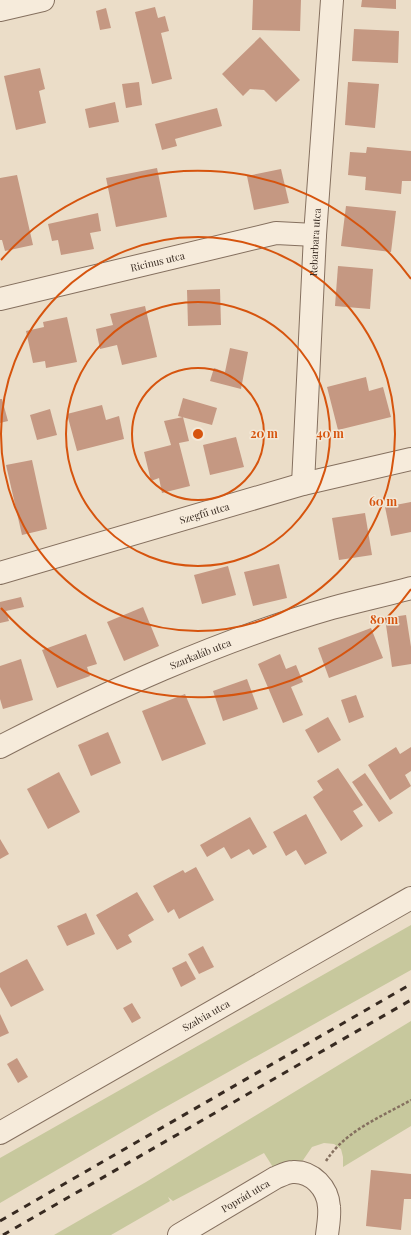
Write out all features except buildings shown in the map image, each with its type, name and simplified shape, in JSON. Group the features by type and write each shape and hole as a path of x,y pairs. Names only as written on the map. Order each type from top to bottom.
{"street":[{"path":"0,10 43,0"},
{"name":"Rebarbara utca","path":"303,484 315,235 332,0"},
{"name":"Ricinus utca","path":"0,299 276,233 315,235"},
{"name":"Szegfű utca","path":"0,573 303,484 411,458"},
{"name":"Szarkaláb utca","path":"0,747 156,672 261,632 331,608 411,588"},
{"name":"Szalvia utca","path":"0,1133 411,898"},
{"name":"Poprád utca","path":"179,1235 275,1178 291,1172 302,1173 315,1179"},
{"path":"315,1179 324,1190 329,1206 327,1235"}],"path":[{"path":"315,1179 332,1152 343,1140 362,1127 411,1100"}],"green space":[{"path":"411,925 411,970 155,1113 0,1203 0,1158"},
{"path":"411,1021 411,1126 343,1167 341,1149 334,1144 324,1143 312,1147 299,1166 276,1172 264,1153 173,1201 168,1197 170,1201 111,1235 54,1235 146,1182"}],"railway":[{"path":"0,1221 411,984"},
{"path":"3,1235 411,1000"}]}
